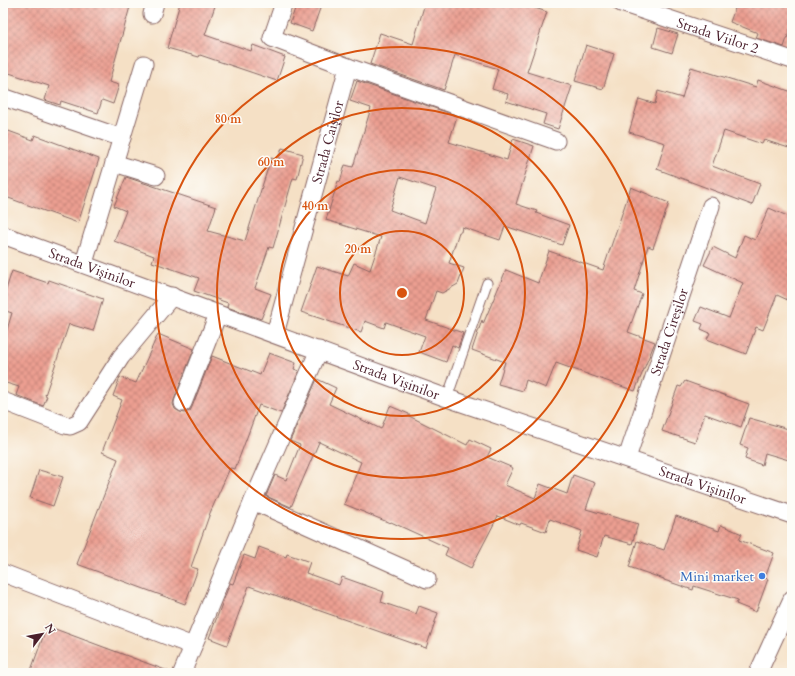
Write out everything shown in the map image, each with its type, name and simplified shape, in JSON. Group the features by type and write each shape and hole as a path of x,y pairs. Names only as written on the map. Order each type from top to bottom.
{"street":[{"path":"284,3 272,38 348,67 556,141"},
{"name":"Strada Viilor 2","path":"621,3 792,60"},
{"path":"84,263 144,64"},
{"name":"Strada Caișilor","path":"275,334 348,67"},
{"path":"3,97 122,138"},
{"path":"114,163 156,176"},
{"name":"Strada Cireșilor","path":"627,458 711,206"},
{"name":"Strada Vișinilor","path":"3,235 84,263 447,398 792,515"},
{"path":"3,401 65,425 70,426 79,422 121,357 172,296"},
{"path":"183,403 218,314"},
{"path":"182,673 253,501 319,350"},
{"path":"253,501 427,579"},
{"path":"3,573 193,646"},
{"path":"758,673 787,622 792,599"}],"lane":[{"path":"447,398 487,283"}],"building":[{"path":"6,3 131,3 109,82 119,85 113,104 102,100 98,113 61,101 60,105 45,100 49,86 3,71 3,14"},
{"path":"180,3 216,3 205,35 251,51 253,45 285,57 277,81 200,55 199,57 167,48"},
{"path":"297,3 322,3 312,31 290,23"},
{"path":"425,3 520,3 547,12 527,72 572,86 558,129 543,124 546,114 506,101 508,94 492,89 498,69 455,55 444,90 370,64 380,33 413,44"},
{"path":"737,3 792,3 792,24 784,47 756,38 758,33 730,22"},
{"path":"658,28 678,34 672,53 653,47"},
{"path":"586,45 614,54 603,89 575,81"},
{"path":"691,67 756,87 758,80 792,92 792,149 764,140 762,144 724,131 712,166 760,184 752,205 657,169 665,143 629,132 639,99 655,104 658,91 682,98"},
{"path":"357,81 457,116 449,142 507,160 513,139 534,146 516,204 537,211 536,213 569,225 562,245 505,226 500,240 462,227 449,263 464,268 458,284 442,293 436,291 426,320 463,333 458,348 452,345 446,362 419,352 425,336 386,322 384,328 365,321 361,332 301,312 317,266 348,276 354,263 370,270 381,237 326,220 338,181 340,182 345,165 353,167 371,108 350,101","holes":["400,177 436,189 425,223 390,210"]},
{"path":"3,129 33,140 35,135 99,159 78,223 3,196"},
{"path":"282,148 303,154 297,179 293,178 273,248 269,247 255,288 271,294 261,319 227,307 228,303 194,291 199,278 152,262 154,256 114,241 126,211 114,206 126,177 216,207 208,231 245,241 271,158 278,160"},
{"path":"631,187 669,203 653,248 648,246 634,291 642,294 628,332 655,342 635,391 556,363 546,388 526,380 523,391 498,384 505,362 472,350 482,320 483,324 506,270 538,283 549,251 603,270"},
{"path":"769,208 792,218 792,302 777,295 763,330 756,327 746,354 707,339 710,333 701,329 703,324 695,321 701,307 729,318 743,283 704,265 713,247 735,258 744,235 755,240"},
{"path":"12,271 48,283 49,280 103,299 93,331 69,324 45,395 47,396 43,406 16,395 19,387 3,382 3,343 12,313 3,310 3,299"},
{"path":"158,334 194,349 173,404 175,409 180,412 185,413 190,411 212,356 260,375 269,353 296,363 294,369 299,371 281,413 259,405 235,469 230,468 210,513 191,567 198,569 185,604 77,564 118,459 102,452 122,400 113,396 120,377 136,383"},
{"path":"317,379 336,388 329,404 381,429 390,406 409,414 409,416 467,445 470,439 491,449 487,457 513,468 505,485 535,498 540,484 567,494 573,475 595,483 586,509 638,524 632,544 604,536 597,557 576,550 582,531 550,519 546,532 521,523 520,525 498,516 471,568 445,555 448,548 391,522 390,523 344,504 361,462 319,442 291,507 266,496 275,475 286,480 300,445 290,441"},
{"path":"685,381 749,404 741,427 705,414 695,442 662,431 678,386 681,387"},
{"path":"749,418 792,430 792,461 765,453 762,465 745,459 748,448 740,445"},
{"path":"39,470 63,477 53,506 30,498"},
{"path":"676,516 719,531 721,525 742,534 739,540 774,553 765,578 768,579 756,612 736,604 738,600 694,586 693,590 629,567 637,541 664,550"},
{"path":"259,547 286,557 287,554 310,562 306,573 339,585 342,577 384,592 381,602 416,614 419,606 438,613 426,648 249,586 227,645 209,638 230,583 233,584 244,555 255,559"},
{"path":"47,626 168,671 167,673 30,673"}],"place":[{"name":"Mini market","path":"762,576"}]}
